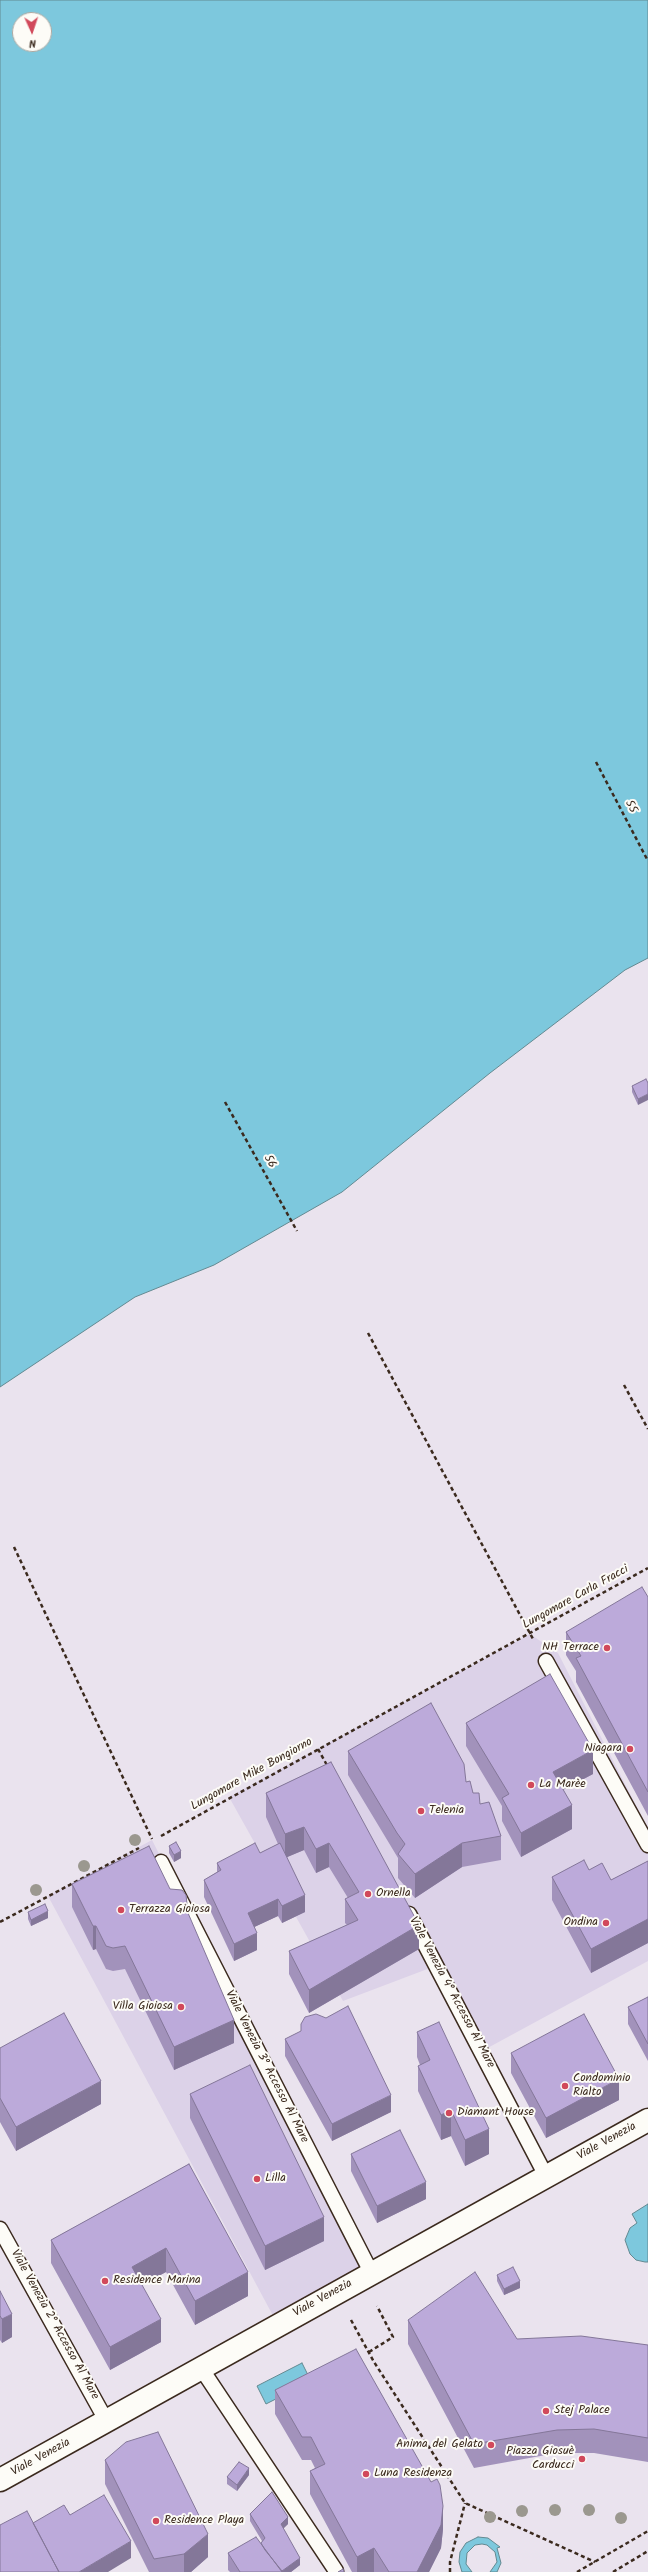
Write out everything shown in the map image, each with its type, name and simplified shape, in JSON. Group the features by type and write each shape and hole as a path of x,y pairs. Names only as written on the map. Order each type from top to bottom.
{"street":[{"name":"Viale Venezia","path":"0,2480 107,2422 366,2275 648,2120"}],"lane":[{"path":"546,1661 648,1846"},
{"name":"Viale Venezia 3° Accesso Al Mare","path":"161,1862 366,2275"},
{"name":"Viale Venezia 4° Accesso Al Mare","path":"404,1904 546,2176"},
{"name":"Viale Venezia 2° Accesso Al Mare","path":"0,2229 107,2422"},
{"path":"201,2368 336,2571"}],"path":[{"name":"55","path":"596,762 648,861"},
{"name":"56","path":"225,1102 297,1232"},
{"path":"368,1333 530,1634"},
{"path":"624,1386 648,1429"},
{"path":"14,1547 152,1840"},
{"name":"Lungomare Carla Fracci","path":"512,1644 648,1568"},
{"name":"Lungomare Mike Bongiorno","path":"0,1922 512,1644"},
{"path":"318,1748 329,1768"},
{"path":"366,2275 393,2337 369,2352"},
{"path":"349,2317 374,2362 465,2504 595,2562"},
{"path":"450,2572 450,2562 465,2504"},
{"path":"577,2572 648,2531"},
{"path":"613,2572 648,2551"}],"shaded area":[{"path":"530,1634 558,1653 648,1829 648,1961 482,2051 438,1965 343,2001 229,1797"},
{"path":"152,1840 371,2272 278,2325 48,1896"}],"water":[{"path":"0,0 648,0 648,958 625,970 490,1073 342,1192 214,1265 135,1297 0,1387"},
{"path":"648,2204 648,2262 645,2262 636,2260 630,2254 625,2240 630,2228 637,2223 632,2214"},
{"path":"302,2363 311,2381 266,2404 257,2386"},
{"path":"478,2537 488,2538 500,2547 497,2548 501,2563 497,2572 490,2572 497,2562 495,2552 487,2545 482,2544 475,2545 467,2553 466,2564 472,2572 462,2572 459,2562 460,2552 466,2543"}],"building":[{"path":"646,1079 648,1083 648,1094 638,1099 632,1086"},
{"name":"Niagara","path":"642,1587 648,1597 648,1792 576,1658 581,1656 566,1632"},
{"name":"La Marèe","path":"550,1674 593,1750 553,1772 572,1805 521,1833 502,1798 509,1794 466,1723"},
{"name":"Telenia","path":"431,1703 464,1764 466,1782 470,1781 473,1793 479,1793 480,1804 489,1802 501,1836 462,1843 415,1874 398,1854 405,1844 348,1751"},
{"name":"Ornella","path":"331,1762 419,1925 309,1990 289,1951 358,1920 345,1899 359,1892 329,1843 316,1849 304,1827 285,1834 266,1793"},
{"path":"176,1842 181,1851 174,1855 169,1846"},
{"path":"255,1843 260,1853 280,1843 305,1895 282,1906 278,1899 248,1913 257,1933 234,1944 204,1880 221,1870 217,1863"},
{"path":"149,1846 170,1889 182,1890 186,1895 188,1913 234,2020 174,2047 125,1946 113,1948 106,1946 96,1926 93,1926 72,1884"},
{"name":"Ondina","path":"584,1860 589,1870 602,1863 611,1880 648,1861 648,1919 591,1949 552,1877"},
{"path":"45,1904 48,1911 31,1920 28,1912"},
{"path":"648,1997 648,2044 628,2007"},
{"path":"348,2006 391,2095 332,2124 285,2039 301,2031 301,2024 305,2017 316,2014 326,2018"},
{"path":"64,2013 101,2081 16,2127 0,2098 0,2048"},
{"name":"Condominio Rialto","path":"584,2014 619,2079 546,2118 511,2053"},
{"path":"439,2022 489,2129 465,2140 451,2110 441,2115 418,2066 430,2060 417,2032"},
{"name":"Lilla","path":"250,2065 324,2217 265,2246 190,2094"},
{"path":"400,2130 426,2182 377,2206 351,2154"},
{"name":"Residence Marina","path":"189,2164 248,2272 195,2301 166,2248 132,2267 161,2319 110,2347 51,2240"},
{"path":"513,2267 520,2281 504,2289 497,2275"},
{"name":"Stej Palace","path":"475,2272 517,2339 581,2336 648,2345 648,2438 594,2429 557,2430 474,2444 408,2320"},
{"path":"0,2291 12,2314 2,2319 0,2316"},
{"name":"Luna Residenza","path":"356,2349 431,2482 437,2479 440,2485 443,2506 441,2525 417,2572 389,2572 374,2548 357,2557 310,2471 325,2464 311,2437 302,2437 275,2390"},
{"name":"Residence Playa","path":"158,2432 208,2534 184,2554 154,2559 105,2460 126,2442"},
{"path":"239,2462 249,2468 237,2485 227,2477"},
{"path":"272,2492 288,2517 281,2524 300,2558 282,2571 261,2543 265,2538 250,2514"},
{"path":"104,2495 131,2541 79,2572 59,2572 33,2523 64,2505 70,2515"},
{"path":"27,2511 59,2572 0,2572 0,2525"},
{"path":"256,2537 282,2572 240,2572 228,2553"}],"place":[{"name":"NH Terrace","path":"607,1648"},
{"name":"Niagara","path":"630,1749"},
{"name":"La Marèe","path":"531,1785"},
{"name":"Telenia","path":"421,1811"},
{"name":"Ornella","path":"368,1894"},
{"name":"Terrazza Gioiosa","path":"121,1910"},
{"name":"Ondina","path":"606,1923"},
{"name":"Villa Gioiosa","path":"181,2007"},
{"name":"Condominio Rialto","path":"565,2086"},
{"name":"Diamant House","path":"449,2113"},
{"name":"Lilla","path":"257,2179"},
{"name":"Residence Marina","path":"105,2281"},
{"name":"Stej Palace","path":"546,2411"},
{"name":"Anima del Gelato","path":"491,2445"},
{"name":"Piazza Giosuè Carducci","path":"582,2459"},
{"name":"Luna Residenza","path":"366,2474"},
{"name":"Residence Playa","path":"156,2521"}]}
